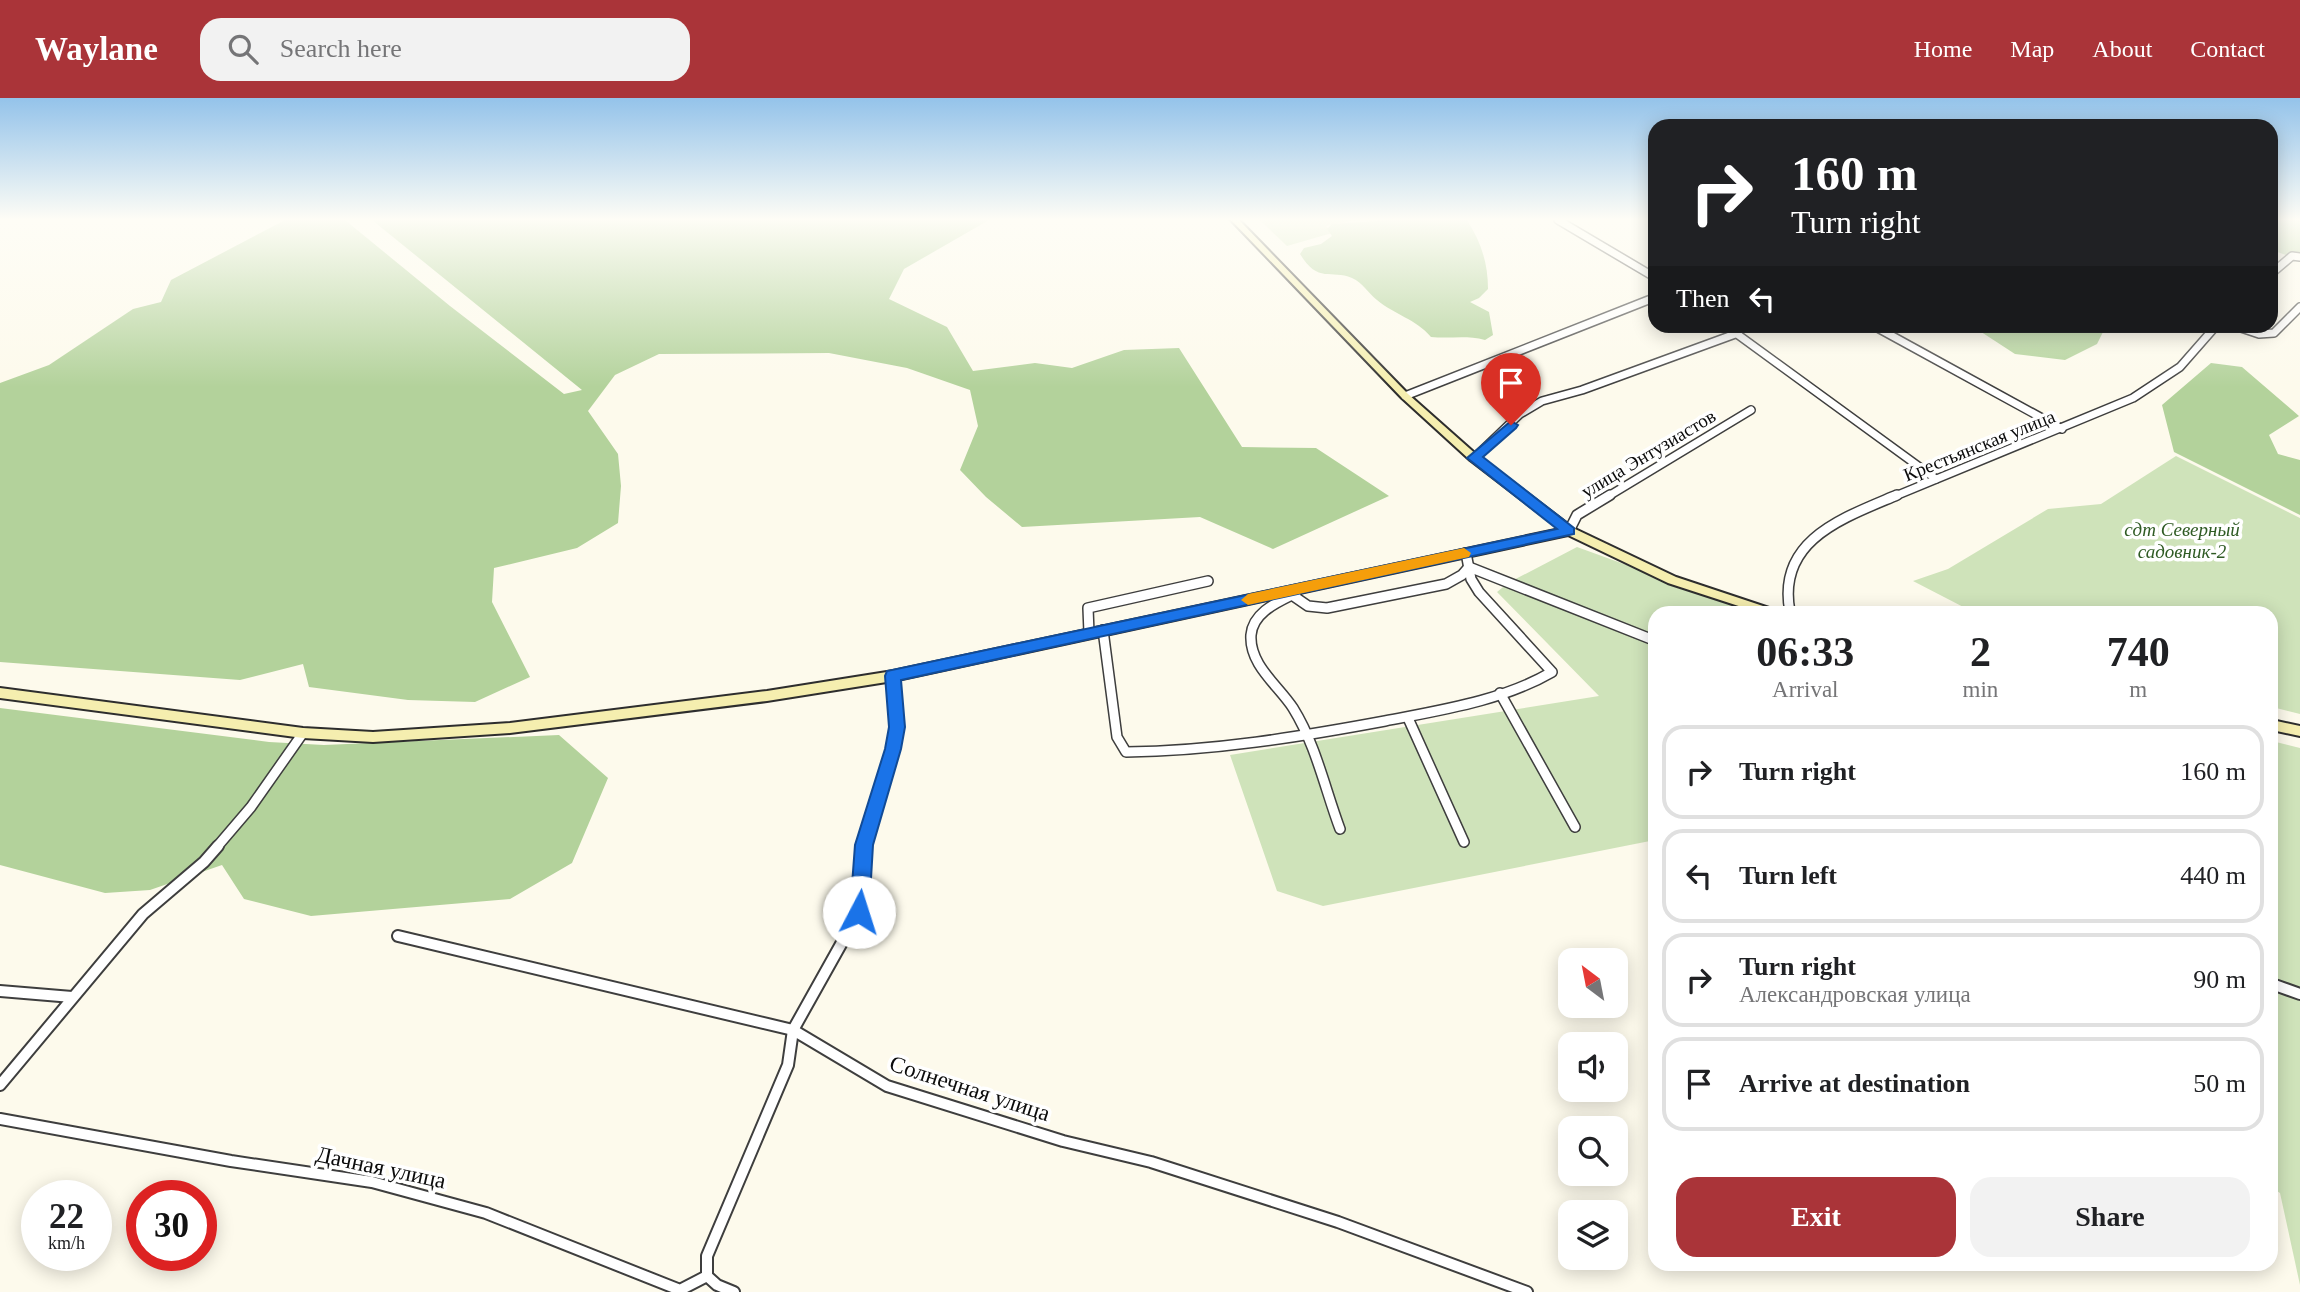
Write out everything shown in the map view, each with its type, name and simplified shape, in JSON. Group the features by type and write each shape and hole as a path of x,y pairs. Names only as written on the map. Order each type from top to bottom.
{"street":[{"path":"1289,276 1405,396 1474,458 1569,531 1672,580 1750,606"},
{"path":"1405,396 1648,299"},
{"path":"2278,328 2300,307"},
{"path":"1474,458 1520,414 1542,401 1582,390 1738,333 1936,480"},
{"path":"1887,333 2062,429"},
{"name":"Крестьянская улица","path":"1789,606 1786,591 1793,566 1819,531 2133,398 2180,367 2210,333"},
{"name":"улица Энтузиастов","path":"1569,531 1577,515 1751,410"},
{"path":"0,693 303,733 373,737 510,728 753,698 893,676 1569,531"},
{"path":"1103,630 1117,737 1126,752 1194,748 1408,718 1500,694 1548,677 1552,671 1479,592 1471,579 1466,553"},
{"path":"1292,595 1303,606 1312,609 1327,608 1446,584 1462,575 1469,567"},
{"path":"1469,567 1648,638"},
{"path":"1089,633 1088,608 1208,581"},
{"path":"1310,586 1267,609 1252,627 1250,637 1259,663 1293,709 1306,733 1340,829"},
{"path":"734,1292 712,1284 707,1256 788,1065 793,1030 859,912 864,845 897,727 893,676"},
{"path":"1500,694 1575,827"},
{"path":"1408,718 1464,842"},
{"path":"2278,726 2300,731"},
{"path":"0,1085 143,914 204,862 251,807 303,733"},
{"name":"Солнечная улица","path":"398,936 793,1030 887,1086 1063,1141 1151,1162 1338,1222 1527,1292"},
{"path":"2278,986 2300,993"},
{"path":"0,991 72,997"},
{"name":"Дачная улица","path":"0,1119 230,1161 372,1182 486,1213 680,1290 712,1284"}],"green space":[{"path":"179,276 413,276 564,394 582,390 441,276 901,276 889,299 947,327 973,371 1035,363 1072,368 1124,350 1179,348 1242,447 1316,448 1389,496 1273,549 1200,517 1022,527 986,497 960,470 978,426 970,390 907,368 829,353 659,354 615,375 588,411 618,454 621,486 618,523 577,548 494,568 492,602 530,677 475,702 408,700 309,687 303,664 240,680 0,662 0,383 49,365 133,309 161,302 171,280"},
{"path":"1341,276 1488,276 1488,289 1470,302 1489,312 1493,335 1485,340 1431,337 1419,326 1377,300 1356,280"},
{"path":"1983,333 2102,333 2097,344 2065,360 2015,354"},
{"path":"2211,363 2242,367 2299,416 2269,435 2278,454 2300,460 2300,515 2174,452 2162,405"},
{"name":"сдт Северный садовник-2","path":"2176,456 2300,518 2300,714 2278,708 2278,606 1961,606 1913,581 1948,569 2048,509 2101,504"},
{"path":"1577,547 1739,606 1648,606 1648,841 1323,906 1277,891 1230,755 1599,696 1497,592 1508,583"},
{"path":"0,708 269,742 324,745 559,735 608,778 572,863 510,899 311,916 244,899 222,865 150,890 105,893 0,865"},
{"path":"2278,742 2300,748 2300,1285 2280,1193"}],"slow traffic":[{"path":"1248,600 1464,553"}],"route":[{"path":"859,912 864,845 897,727 893,676 1569,531 1474,458 1511,425"}]}
